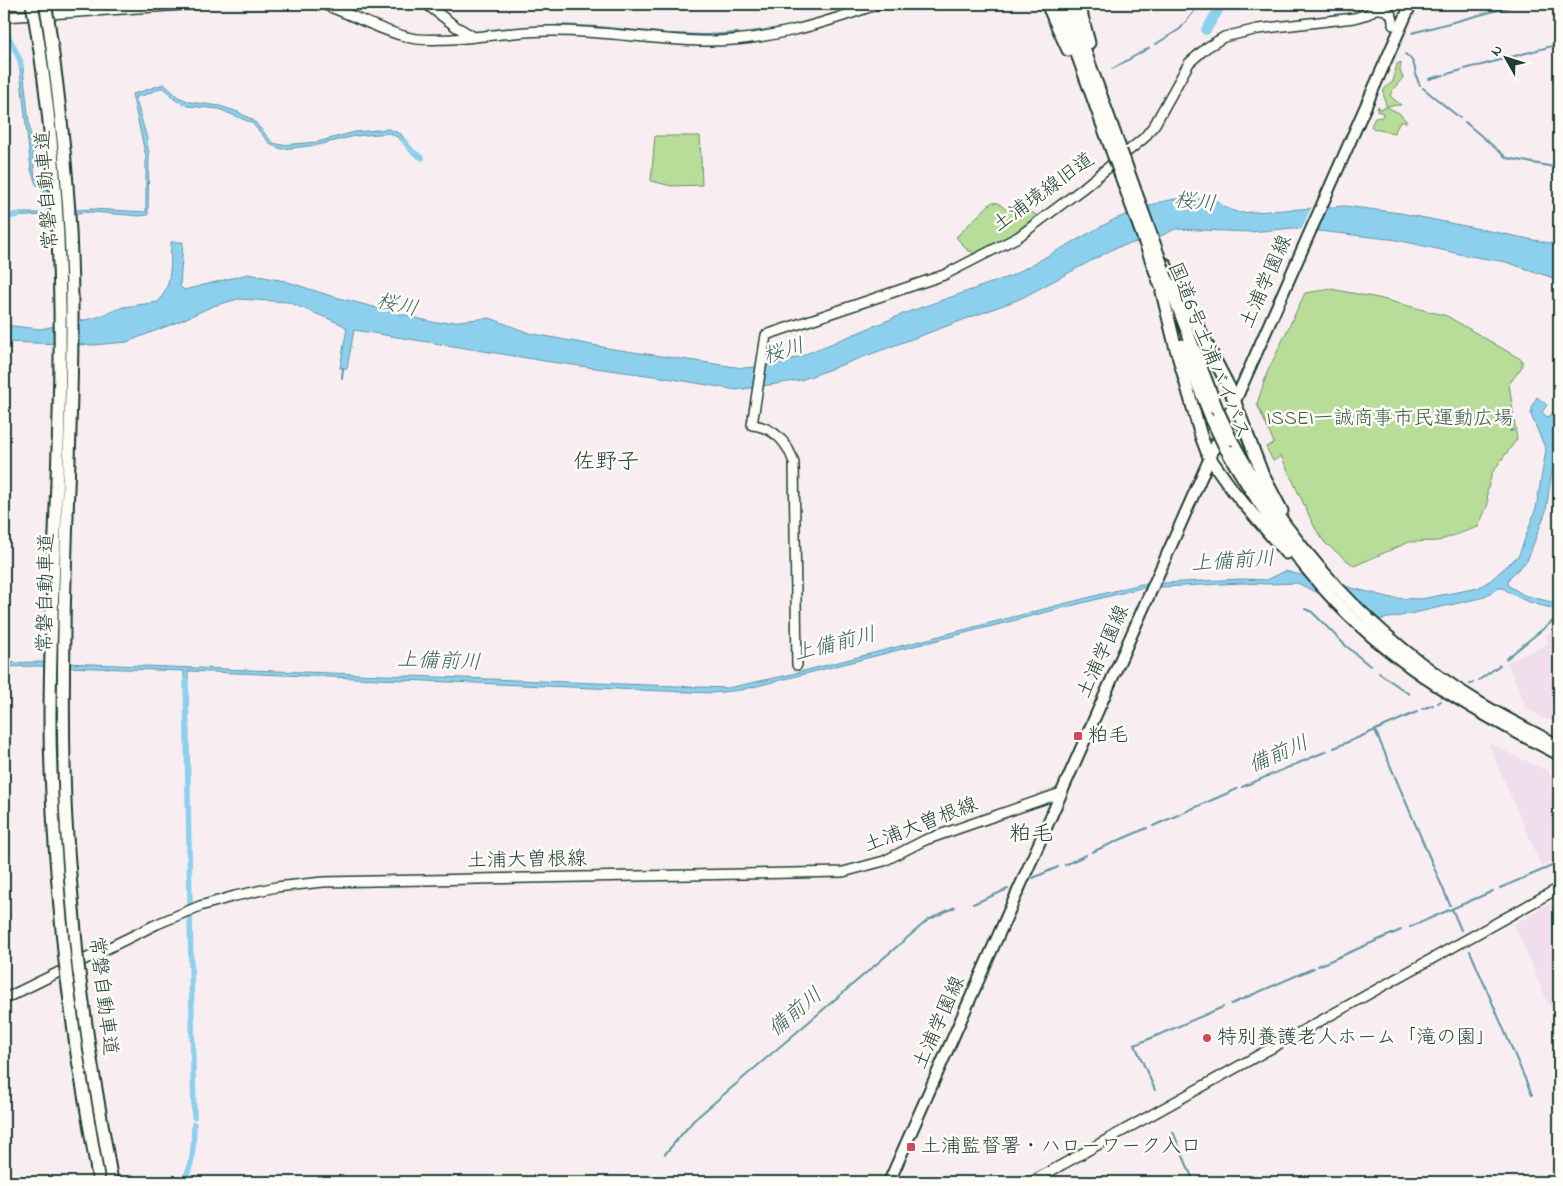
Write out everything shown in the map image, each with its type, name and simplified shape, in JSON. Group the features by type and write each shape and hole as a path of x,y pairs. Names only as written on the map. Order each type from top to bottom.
{"highway":[{"name":"常磐自動車道","path":"32,4 47,102 54,183 60,309 50,722 58,888 77,1054 99,1182"},
{"name":"常磐自動車道","path":"45,4 59,98 68,183 72,304 72,374 64,628 65,801 79,973 90,1054 112,1182"},
{"path":"1047,4 1076,66 1090,77 1094,64 1079,4"},
{"name":"国道6号土浦バイパス","path":"1059,4 1090,77"},
{"name":"国道6号土浦バイパス","path":"1068,4 1090,77 1166,285 1195,379 1267,515 1297,561 1319,590 1337,603 1362,626 1502,726 1559,754"},
{"name":"国道6号土浦バイパス","path":"1117,152 1159,257 1166,285"},
{"path":"1166,285 1234,400 1262,472 1286,517 1290,534"},
{"path":"1166,285 1175,345 1209,457 1234,492 1297,561"},
{"name":"国道6号土浦バイパス","path":"1229,444 1290,534 1319,569 1376,627 1430,676 1559,746"},
{"path":"1430,676 1559,738"},
{"path":"1430,676 1466,711 1559,762"}],"main road":[{"name":"土浦学園線","path":"889,1182 1349,140 1352,117 1403,4"},
{"path":"1349,140 1411,4"},
{"name":"土浦学園線","path":"1349,140 1360,128 1416,4"}],"street":[{"path":"4,17 198,4"},
{"path":"322,4 412,39 439,40 548,30 701,41 745,38 806,28 878,4"},
{"path":"426,4 455,26 474,37"},
{"path":"1379,6 1389,12 1393,20 1393,26"},
{"name":"土浦境線旧道","path":"797,665 794,463 790,451 777,435 752,420 766,335 944,275 1018,237 1082,189 1144,138 1155,124 1188,64 1201,52 1224,37 1258,29 1354,18 1368,14 1379,6"},
{"name":"土浦大曽根線","path":"4,999 184,912 235,896 276,887 323,882 843,872 884,861 926,840 1061,793"},
{"path":"1031,1182 1559,888"}],"shaded area":[{"path":"1559,628 1558,721 1544,719 1524,707 1525,704 1507,662 1549,643 1545,635"},
{"path":"1488,743 1548,771 1559,795 1559,858 1541,866"},
{"path":"1559,898 1559,1029 1514,924"}],"green space":[{"path":"1401,62 1400,71 1403,78 1393,89 1390,96 1401,105 1386,106 1384,90 1393,82 1397,64"},
{"path":"1378,106 1380,109 1387,107 1399,113 1407,122 1400,122 1394,133 1374,129 1371,126 1375,118 1382,117 1383,113 1377,111"},
{"path":"655,136 700,136 702,185 672,186 651,181"},
{"path":"992,202 998,203 1011,213 1016,208 1014,206 1016,203 1041,218 1017,235 975,257 956,237"},
{"name":"ISSEI一誠商事市民運動広場","path":"1331,289 1378,298 1447,316 1522,360 1522,367 1509,384 1517,439 1492,473 1487,492 1488,504 1478,527 1438,541 1409,542 1354,566 1325,543 1315,528 1281,456 1273,461 1266,447 1274,443 1257,404 1267,373 1305,293"}],"water":[{"path":"22,59 35,177 48,191 49,212 91,209 146,212 146,157 132,94 164,84 178,97 190,102 220,106 238,112 253,120 273,143 282,145 317,142 355,132 389,129 401,134 411,152 399,138 389,133 355,136 318,145 282,149 271,145 252,123 219,109 188,106 175,100 164,88 161,88 142,96 135,96 147,139 149,157 148,215 92,212 13,217 13,213 47,213 45,194 36,184 31,170 19,61"},
{"name":"桜川","path":"1175,199 1215,199 1224,207 1239,213 1345,206 1400,213 1559,245 1559,280 1506,262 1397,240 1293,228 1251,232 1175,229 1163,235 1115,248 1020,299 801,380 737,390 354,330 347,369 340,368 347,328 288,302 238,299 213,306 127,342 93,345 4,342 4,325 40,329 95,318 123,307 158,302 163,295 168,281 171,242 183,242 180,286 184,290 248,274 285,281 331,296 436,323 490,318 529,333 613,349 743,368 774,365 801,356 908,312 1011,276 1115,219 1160,202"},
{"path":"1537,397 1547,405 1542,412 1547,417 1550,416 1559,404 1559,459 1551,476 1546,511 1527,561 1510,577 1508,582 1509,586 1524,595 1559,604 1559,609 1530,602 1503,588 1499,588 1481,598 1376,620 1297,583 1243,583 1141,588 741,690 712,693 188,671 188,680 184,681 184,671 36,666 4,667 4,663 37,662 728,688 788,675 1141,584 1243,579 1267,580 1285,571 1392,598 1421,599 1478,588 1491,580 1519,555 1536,508 1546,450 1531,415 1533,404"}],"pier":[{"path":"1329,204 1316,234 1300,232 1312,206"}],"waterway":[{"path":"816,20 861,4"},
{"path":"1156,44 1180,29 1200,4"},
{"path":"1206,30 1222,4"},
{"path":"1412,33 1521,4"},
{"path":"750,32 809,22"},
{"path":"558,25 660,33"},
{"path":"4,27 21,66"},
{"path":"672,34 707,35 738,33"},
{"path":"1478,66 1552,46"},
{"path":"1112,69 1149,48"},
{"path":"1405,54 1414,65 1420,85"},
{"path":"1465,69 1476,66"},
{"path":"1447,74 1462,70"},
{"path":"1429,79 1444,75"},
{"path":"1423,88 1460,118"},
{"path":"1465,122 1507,158 1559,168"},
{"path":"404,141 412,151 422,158"},
{"path":"4,217 19,215"},
{"path":"342,378 343,368"},
{"path":"1305,609 1312,612 1345,645 1370,666"},
{"name":"備前川","path":"1506,659 1559,616"},
{"name":"備前川","path":"1479,680 1500,665"},
{"path":"1379,673 1409,694"},
{"path":"186,680 190,903"},
{"name":"備前川","path":"1422,709 1433,705"},
{"name":"備前川","path":"1334,748 1417,712"},
{"path":"1375,730 1450,905"},
{"name":"備前川","path":"1242,787 1327,751"},
{"name":"備前川","path":"1153,826 1237,789"},
{"name":"備前川","path":"1092,852 1147,828"},
{"name":"備前川","path":"1065,865 1086,855"},
{"path":"1500,888 1559,863"},
{"name":"備前川","path":"1033,878 1058,867"},
{"name":"備前川","path":"973,904 1008,889"},
{"path":"1410,927 1493,891"},
{"name":"備前川","path":"665,1154 694,1120 928,920 955,907"},
{"path":"1452,909 1461,930"},
{"path":"190,915 194,1117"},
{"path":"1318,966 1401,930"},
{"path":"1470,951 1532,1095"},
{"path":"1231,1004 1314,968"},
{"path":"1155,1090 1135,1045 1223,1007"},
{"path":"181,1182 186,1176 191,1163 194,1124"},
{"path":"1173,1132 1194,1182"}],"place":[{"name":"粕毛","path":"1078,736"},
{"name":"特別養護老人ホーム「滝の園」","path":"1207,1038"},
{"name":"土浦監督署・ハローワーク入口","path":"911,1147"}],"district":[{"name":"佐野子","path":"606,463"},
{"name":"粕毛","path":"1031,835"}],"water label":[{"name":"上備前川","path":"1233,562"},
{"name":"上備前川","path":"835,645"},
{"name":"上備前川","path":"439,662"}]}
